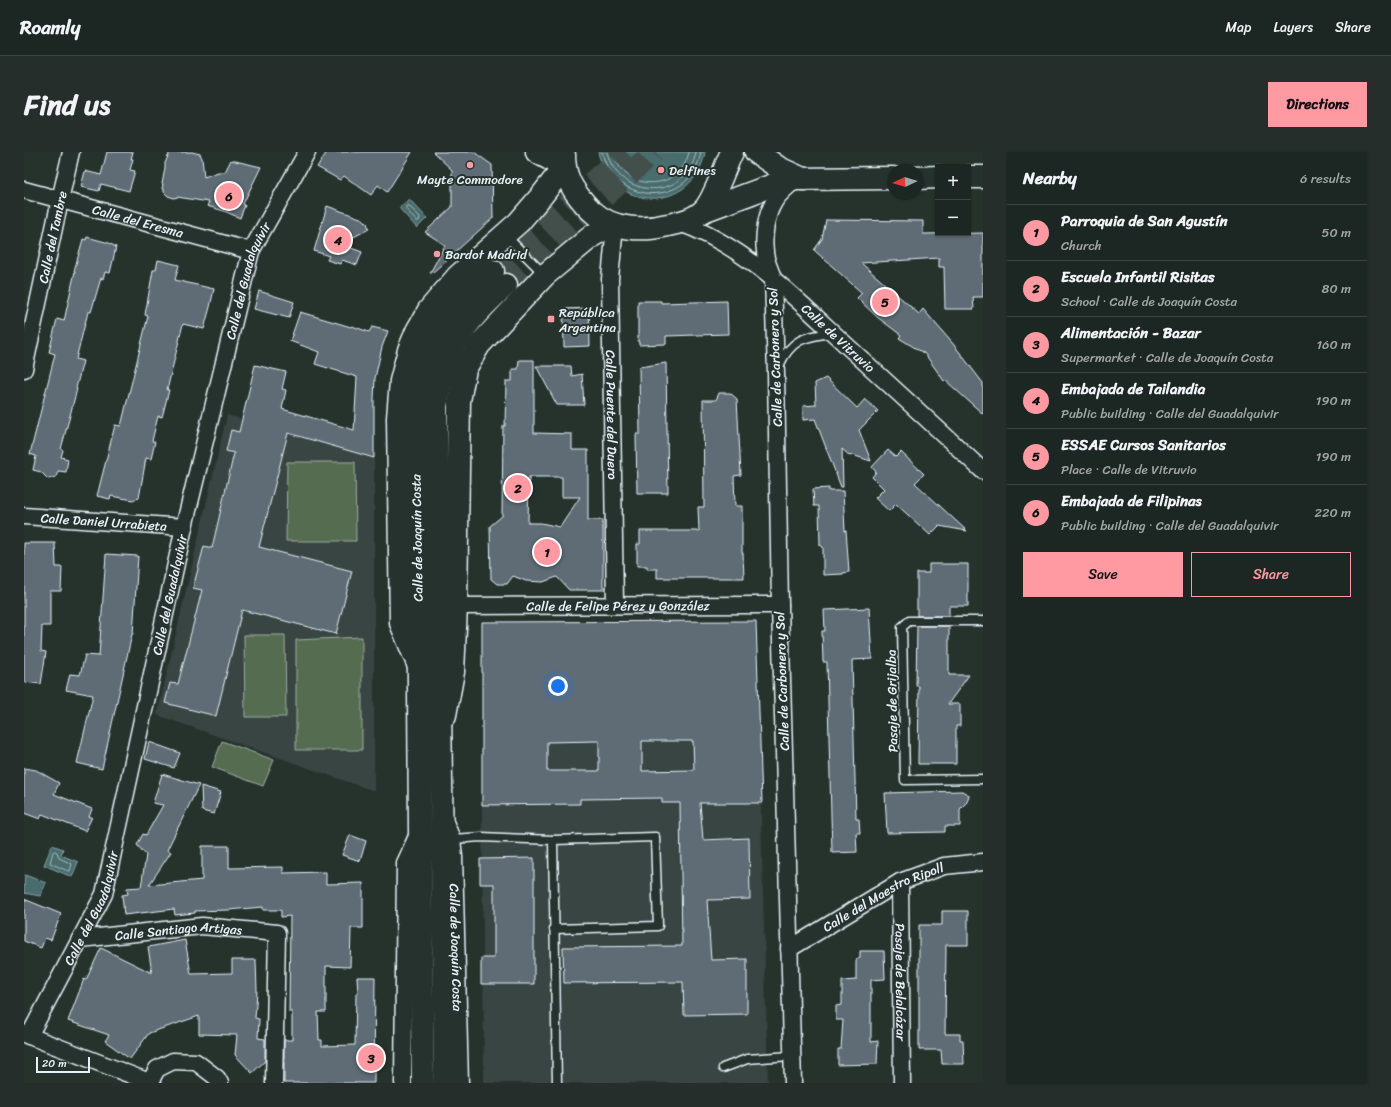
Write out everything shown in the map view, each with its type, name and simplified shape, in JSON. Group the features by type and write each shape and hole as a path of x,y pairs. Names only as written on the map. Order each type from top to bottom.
{"main road":[{"path":"537,152 564,159"},
{"path":"703,212 710,201 732,152"},
{"path":"756,152 779,168 800,179"},
{"path":"564,159 573,189 592,212 615,225 642,229 680,223 703,212 776,184 800,179 887,178"},
{"path":"418,664 401,623 398,418 401,381 409,350 428,310 458,276 519,222 543,194 564,159"},
{"path":"923,178 935,177"},
{"path":"971,177 983,177"},
{"path":"441,734 453,672 456,606 459,402 465,369 479,344 545,275 592,236 615,225"},
{"name":"Calle de Joaquín Costa","path":"423,1083 424,1049 418,664 417,406 420,384 428,358 441,330 452,313 465,298 499,278 457,341 446,362 436,406 445,1083"}],"street":[{"name":"Calle del Tambre","path":"24,369 71,152"},
{"name":"Calle del Guadalquivir","path":"27,1035 104,894 184,527 251,252 307,152"},
{"path":"773,278 765,252 767,222 770,210 774,201 800,179"},
{"name":"Calle del Eresma","path":"24,190 251,252"},
{"name":"Calle de Vitruvio","path":"680,223 695,228 715,239 773,278 980,463"},
{"name":"Calle Puente del Duero","path":"615,225 610,279 615,605"},
{"name":"Calle de Carbonero y Sol","path":"773,278 793,1083"},
{"name":"Calle Daniel Urrabieta","path":"24,516 184,527"},
{"name":"Calle de Felipe Pérez y González","path":"456,606 780,605"},
{"name":"Calle de Joaquín Costa","path":"441,814 452,838 454,857 460,1083"},
{"name":"Calle de Joaquín Costa","path":"403,1083 405,863 420,831"},
{"name":"Calle del Maestro Ripoll","path":"789,949 900,882 944,866 983,862"},
{"name":"Pasaje de Belalcázar","path":"900,882 902,1083"},
{"name":"Calle Santiago Artigas","path":"80,939 202,926 277,933 274,1083"},
{"path":"27,1035 151,1083 157,1069 173,1061 196,1062 217,1078 220,1083"}],"lane":[{"path":"506,235 545,275"},
{"path":"776,373 784,356 802,339 814,335 833,333"},
{"name":"Pasaje de Grijalba","path":"983,621 909,621 902,627 905,780 983,779"},
{"path":"452,838 482,837 552,840 655,837 658,926 554,929"},
{"path":"552,840 557,1083"},
{"path":"723,1068 747,1059 792,1056"}],"shaded area":[{"path":"227,415 374,458 374,791 157,715"},
{"path":"756,621 768,1083 484,1083 482,622"}],"green space":[{"path":"287,462 355,462 356,541 286,541"},
{"path":"244,635 285,635 286,717 245,717"},
{"path":"362,637 362,750 296,750 296,640"},
{"path":"222,741 274,760 263,786 212,767"}],"water":[{"path":"598,152 705,152 698,172 686,186 670,195 653,198 635,196 619,187 606,173"},
{"path":"409,199 427,218 417,228 399,208"},
{"path":"52,845 63,849 61,855 78,862 72,877 44,865"},
{"path":"25,875 46,883 40,896 24,893"}],"building":[{"path":"107,152 133,152 130,170 135,171 129,191 101,184 99,191 81,187 85,171 101,175"},
{"path":"170,152 192,152 200,154 202,158 204,177 218,172 225,172 231,160 261,167 243,204 245,205 240,218 207,206 209,202 168,196 164,192 164,189 162,189 162,184 165,163"},
{"path":"327,152 412,152 387,192 378,185 371,195 344,176 340,180 317,167"},
{"path":"433,152 474,152 492,165 493,218 432,273 430,273 445,245 425,232 452,207 452,170"},
{"path":"327,206 363,219 367,223 369,229 340,244 362,252 357,265 342,260 340,264 327,260 329,256 314,251"},
{"path":"826,220 923,221 923,234 935,234 935,236 971,236 971,233 983,233 983,297 973,297 974,309 945,309 944,267 939,267 939,258 861,263 919,314 923,309 954,345 983,383 983,414 945,380 944,381 925,354 899,338 901,335 877,317 857,298 862,293 814,250 822,239"},
{"path":"87,237 109,243 116,247 110,273 105,272 103,279 101,278 91,312 88,312 76,359 83,361 61,449 63,450 61,457 68,459 66,472 58,471 56,477 48,479 41,472 33,470 36,456 30,454 55,354 49,352 57,319 64,321 74,271 83,239 86,240"},
{"path":"158,260 179,265 175,280 214,289 204,329 183,324 162,417 158,416 152,441 155,442 151,459 146,458 139,498 133,500 111,496 110,499 97,496 115,425 121,426 148,316 145,315 153,270 156,270"},
{"path":"259,291 294,302 289,318 254,309"},
{"path":"638,301 661,301 661,303 727,301 728,334 666,336 666,344 639,345"},
{"path":"589,308 590,346 564,347 563,309"},
{"path":"300,312 369,332 372,327 388,331 382,347 375,378 374,458 288,433 259,547 352,571 336,634 242,610 216,716 165,703 170,683 178,684 202,590 193,588 204,546 212,548 234,453 226,451 231,430 239,432 255,365 286,372 282,389 286,390 282,409 354,430 357,377 315,364 319,352 290,341"},
{"path":"519,360 534,360 534,433 572,434 572,450 588,450 588,520 603,520 603,590 569,590 557,577 543,582 526,581 513,576 507,584 497,584 491,579 490,526 502,516 503,426 505,426 506,381 512,381 512,369 518,369","holes":["529,477 562,477 562,497 580,497 560,527 541,523 528,523"]},
{"path":"666,363 668,493 637,493 636,434 640,434 639,367"},
{"path":"536,366 571,366 572,376 582,374 584,405 557,405"},
{"path":"826,378 857,408 865,399 878,411 859,430 871,461 852,455 850,456 842,449 843,487 841,487 815,419 803,420 803,406 816,405 815,383"},
{"path":"719,393 730,393 737,399 741,475 734,476 735,506 742,506 742,553 744,578 657,578 657,569 647,569 647,566 637,566 637,544 640,544 640,531 699,531 698,507 704,507 703,400 716,400"},
{"path":"888,450 896,457 901,452 924,474 915,483 967,531 939,526 930,535 896,504 889,511 875,498 884,489 872,477 876,472 872,467"},
{"path":"829,488 829,491 843,491 849,572 843,574 823,575 823,547 820,545 819,506 814,506 813,489"},
{"path":"24,543 55,543 56,567 62,567 61,591 50,591 50,626 42,626 41,651 46,652 41,684 24,682"},
{"path":"106,554 138,556 133,634 102,769 77,763 93,695 66,690 70,674 80,675 85,655 99,656"},
{"path":"929,564 968,564 968,606 949,606 949,616 917,616 917,573 929,573"},
{"path":"869,608 872,659 852,660 856,819 859,819 860,833 856,833 857,852 832,853 827,662 823,662 822,631 825,631 824,610"},
{"path":"756,621 762,803 700,803 703,840 749,838 750,899 707,900 711,960 747,959 747,1014 684,1015 683,982 564,983 563,947 682,946 680,803 662,803 662,798 580,799 580,804 482,805 482,622","holes":["599,741 599,771 547,771 547,742","642,741 693,741 694,770 642,771"]},
{"path":"917,626 949,626 949,675 969,675 948,704 960,704 960,726 956,726 956,764 918,764 919,686 916,686"},
{"path":"149,742 180,753 174,768 145,759"},
{"path":"24,768 36,770 59,783 54,794 92,809 89,817 92,817 85,831 42,814 40,819 24,813"},
{"path":"162,774 199,785 167,850 171,852 149,885 202,880 202,846 229,846 229,868 283,867 283,873 326,872 326,884 363,883 363,928 351,928 350,967 326,966 326,1012 318,1012 319,1040 322,1040 322,1046 355,1045 356,993 358,993 357,977 375,977 374,1083 284,1083 284,1040 292,1040 292,1012 289,1012 290,916 281,917 281,910 263,910 263,907 195,911 195,913 175,915 174,909 124,915 122,895 128,894 127,888 141,887 146,855 137,845 143,834 146,835 163,805 153,803"},
{"path":"201,786 221,792 214,814 202,811"},
{"path":"962,791 969,795 967,802 960,809 960,826 945,826 945,832 887,833 885,793"},
{"path":"350,835 366,841 360,861 342,855"},
{"path":"534,858 534,984 481,984 481,958 494,958 494,884 480,884 480,859"},
{"path":"24,899 61,914 51,940 45,938 41,948 24,941"},
{"path":"942,911 968,911 968,945 946,945 945,1034 960,1034 960,1040 963,1040 964,1064 942,1064 941,1050 919,1050 919,925 942,925"},
{"path":"185,940 191,974 232,973 232,960 256,960 257,991 255,1018 259,1019 258,1038 265,1039 265,1061 252,1073 235,1055 237,1035 199,1034 199,1016 149,1033 130,1059 105,1041 109,1035 68,1021 84,979 86,980 101,948 152,973 148,947"},
{"path":"860,951 884,951 885,979 871,980 871,1042 878,1041 877,1064 838,1065 838,1049 841,1049 843,1020 836,1020 836,1006 842,1005 842,981 856,980 856,960 860,957"}],"tunnel":[{"path":"493,271 626,152"},
{"path":"506,285 654,152"}],"place":[{"name":"Mayte Commodore","path":"470,165"},
{"name":"Delfines","path":"661,170"},
{"name":"Embajada de Filipinas","path":"229,196"},
{"name":"Embajada de Tailandia","path":"338,240"},
{"name":"Bardot Madrid","path":"437,254"},
{"name":"ESSAE Cursos Sanitarios","path":"885,302"},
{"name":"República Argentina","path":"551,319"},
{"name":"Escuela Infantil Risitas","path":"518,488"},
{"name":"Parroquia de San Agustín","path":"547,552"},
{"name":"Alimentación - Bazar","path":"371,1058"}]}
